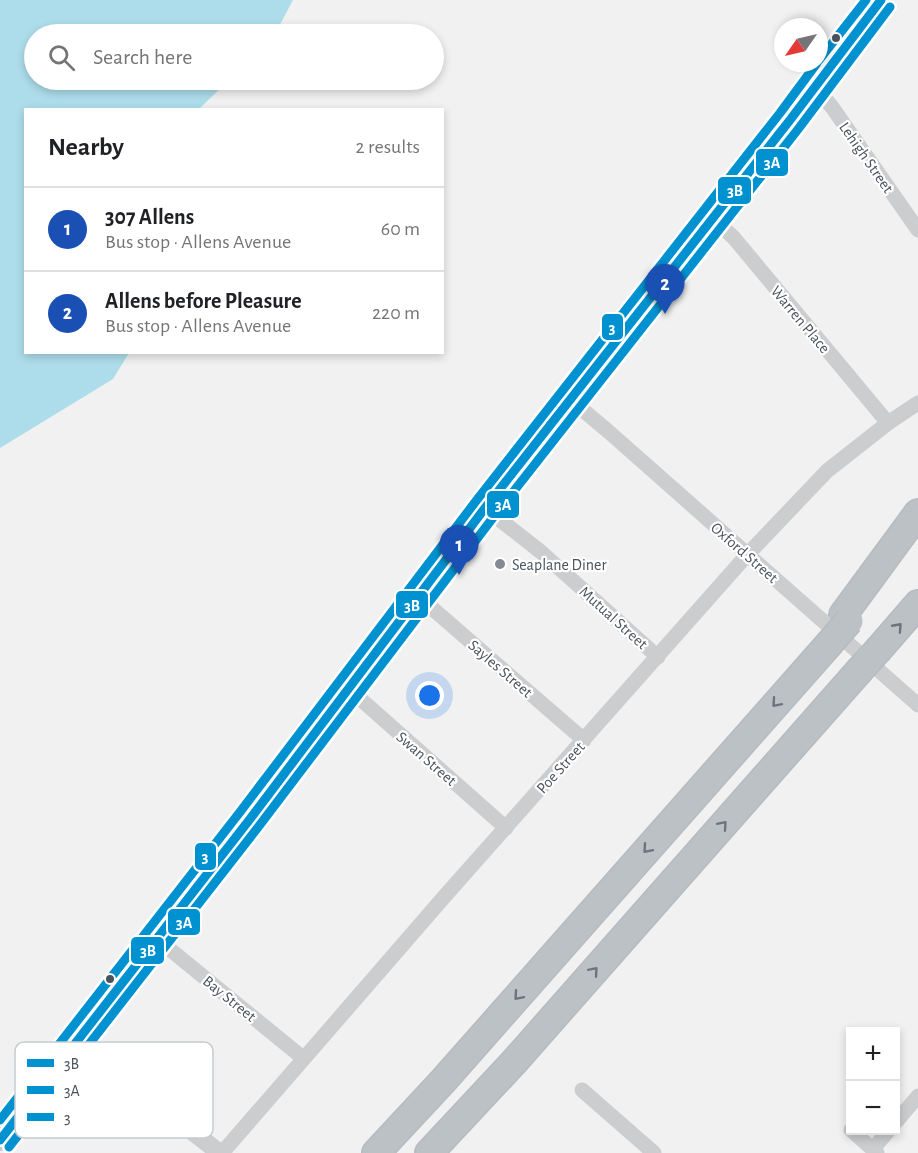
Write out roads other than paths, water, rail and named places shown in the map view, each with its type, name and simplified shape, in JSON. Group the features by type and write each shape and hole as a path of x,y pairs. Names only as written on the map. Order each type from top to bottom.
{"highway":[{"path":"376,1153 443,1081 799,677 846,618 918,513"},
{"path":"846,618 918,542"},
{"path":"429,1153 514,1062 918,604"},
{"path":"454,1153 484,1112 514,1062"}],"main road":[{"path":"76,1041 485,508 790,120 881,0"},
{"path":"0,1140 15,1120"}],"street":[{"name":"Lehigh Street","path":"814,86 832,107 918,230"},
{"name":"Warren Place","path":"712,217 734,238 888,423"},
{"name":"Oxford Street","path":"571,400 918,705"},
{"name":"Poe Street","path":"221,1153 747,555 827,471 888,423 918,403"},
{"name":"Mutual Street","path":"485,508 541,552 658,657"},
{"name":"Sayles Street","path":"418,596 584,740"},
{"name":"Swan Street","path":"348,688 506,828"},
{"name":"Bay Street","path":"156,939 303,1058"},
{"path":"582,1090 654,1153"},
{"path":"900,1117 918,1096"},
{"path":"856,1135 875,1151 886,1135"},
{"path":"202,1138 221,1153"}],"water":[{"path":"0,0 293,0 280,24 24,24 24,90 219,90 200,108 24,108 24,354 128,354 113,379 0,448"}],"place":[{"name":"Allens before Pleasure","path":"665,314"},
{"name":"Seaplane Diner","path":"500,564"},
{"name":"307 Allens","path":"459,575"}]}
